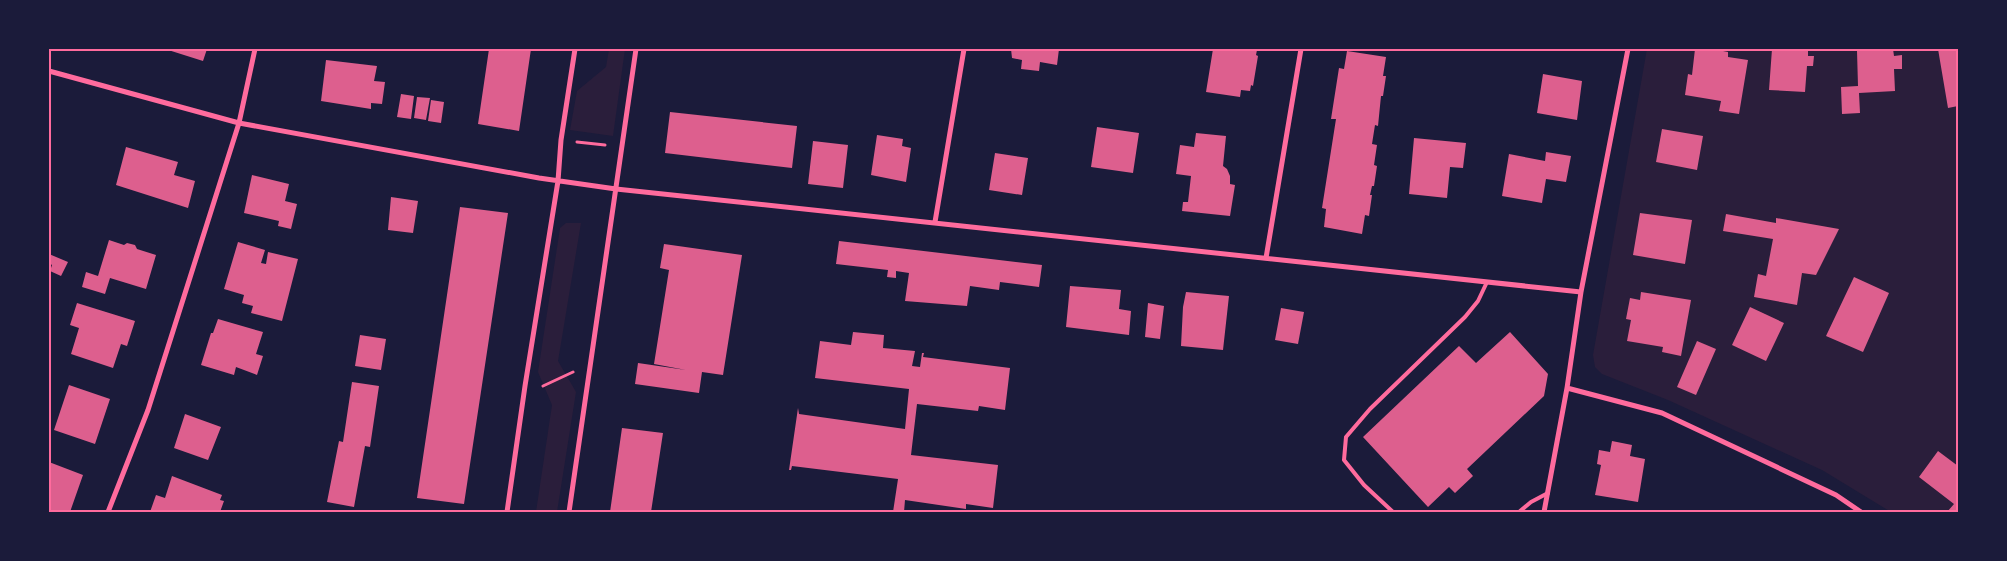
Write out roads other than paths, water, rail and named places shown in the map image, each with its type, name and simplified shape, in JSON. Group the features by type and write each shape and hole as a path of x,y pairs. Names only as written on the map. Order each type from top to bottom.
{"street":[{"path":"108,512 148,410 240,123 255,49"},
{"path":"507,512 558,181 561,140 574,49"},
{"path":"569,512 636,49"},
{"path":"935,222 964,49"},
{"path":"1266,258 1301,49"},
{"path":"1544,512 1567,388 1581,292 1628,49"},
{"path":"49,71 240,123 558,181 616,189 1581,292"},
{"path":"1567,388 1662,413 1836,495 1861,512"}],"lane":[{"path":"1393,512 1364,485 1344,460 1346,437 1370,409 1465,317 1478,301 1487,282"},
{"path":"1518,512 1548,493"}]}
